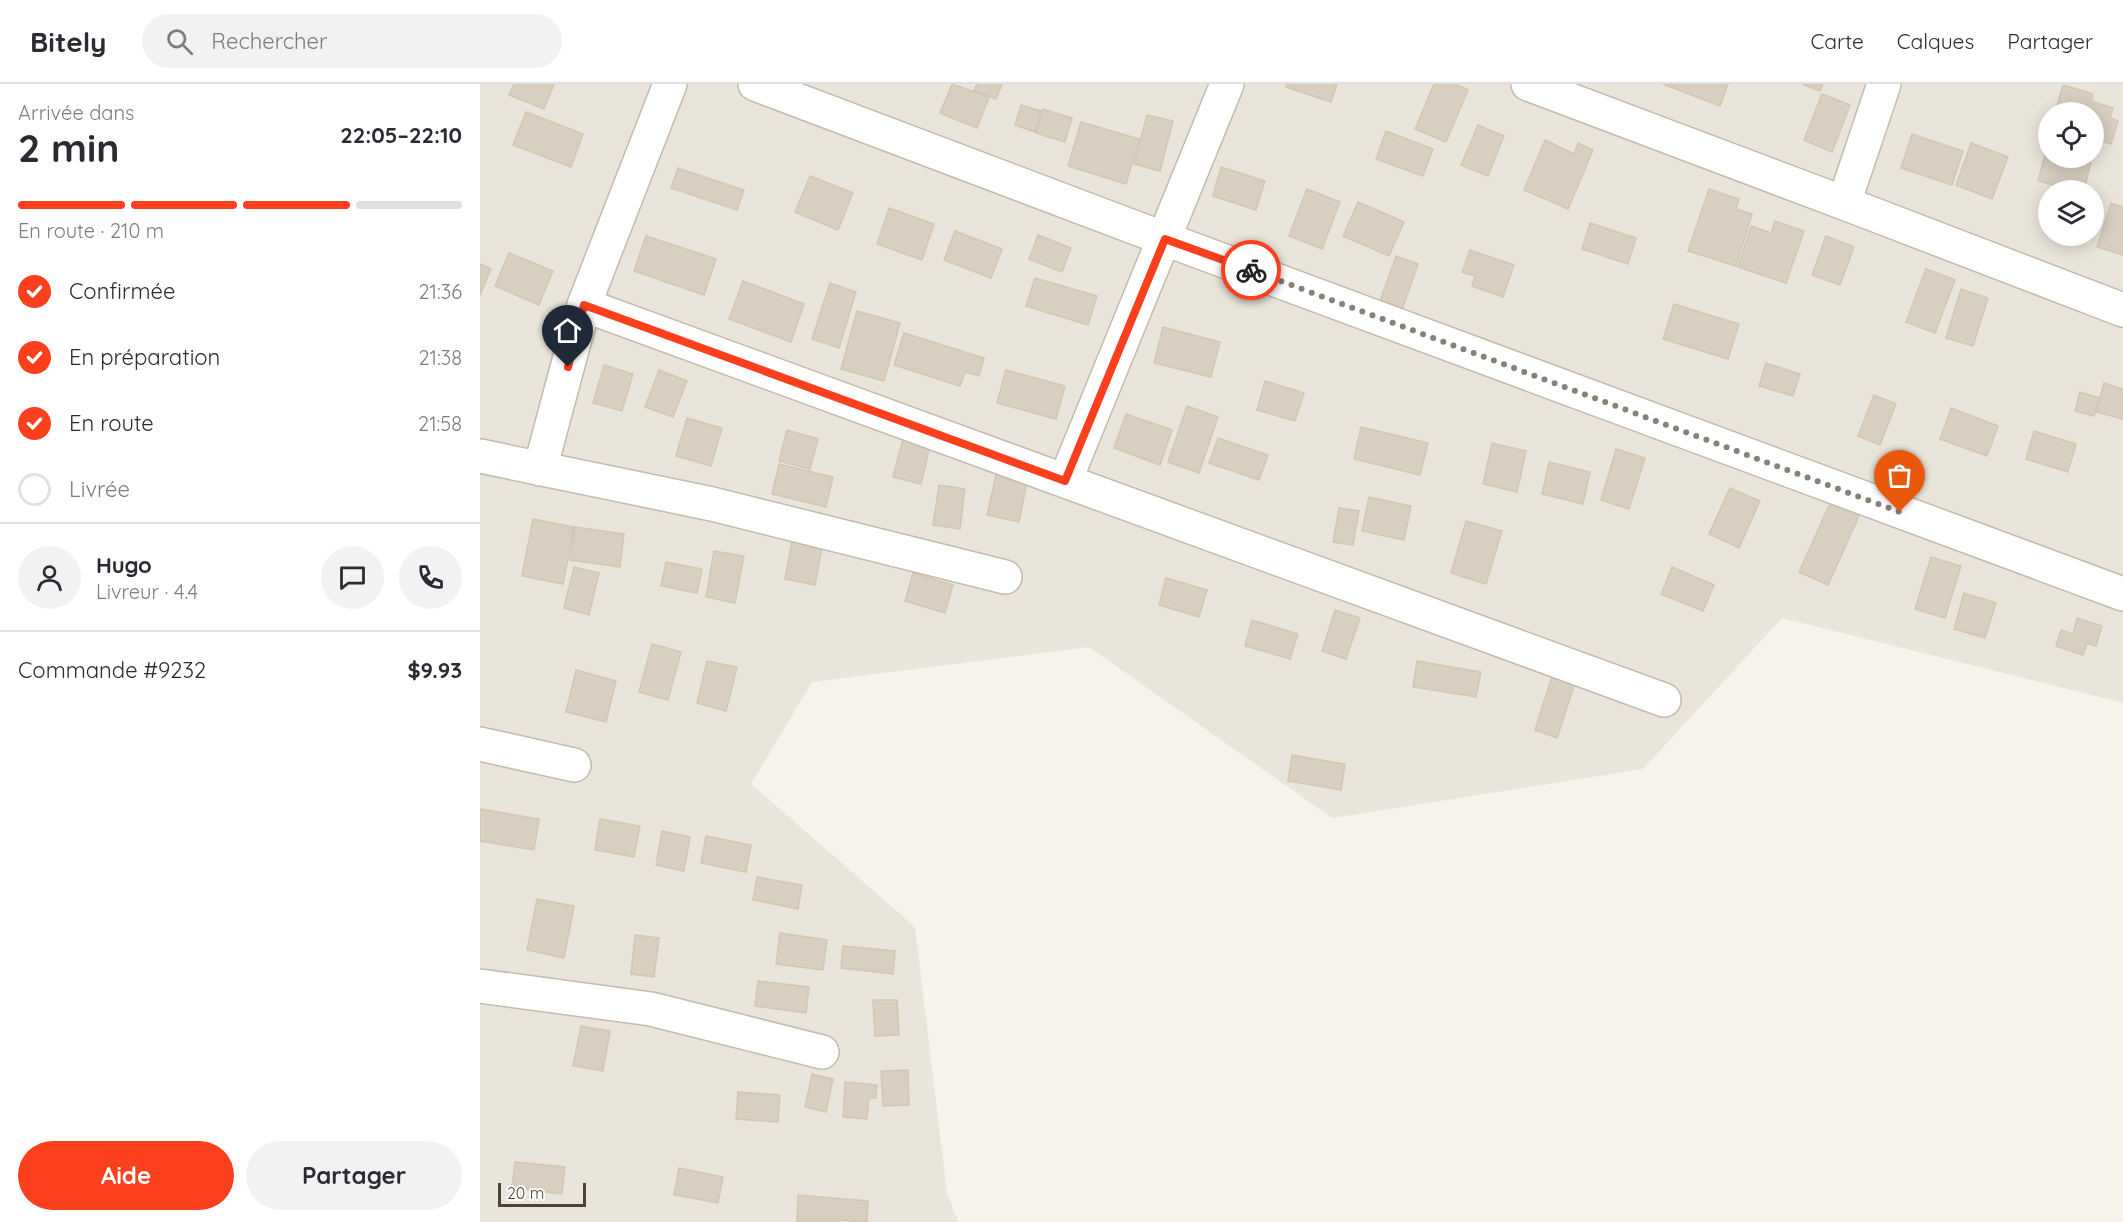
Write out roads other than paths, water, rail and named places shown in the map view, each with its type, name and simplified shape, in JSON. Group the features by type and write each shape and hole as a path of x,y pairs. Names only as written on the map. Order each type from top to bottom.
{"street":[{"path":"540,470 584,305 670,84"},
{"path":"755,84 1165,239 2123,594"},
{"path":"1065,481 1227,84"},
{"path":"1528,84 2123,310"},
{"path":"1844,203 1884,84"},
{"path":"584,305 1664,700"},
{"path":"480,456 712,504 1005,577"},
{"path":"480,744 574,765"},
{"path":"480,987 651,1009 822,1052"}]}
